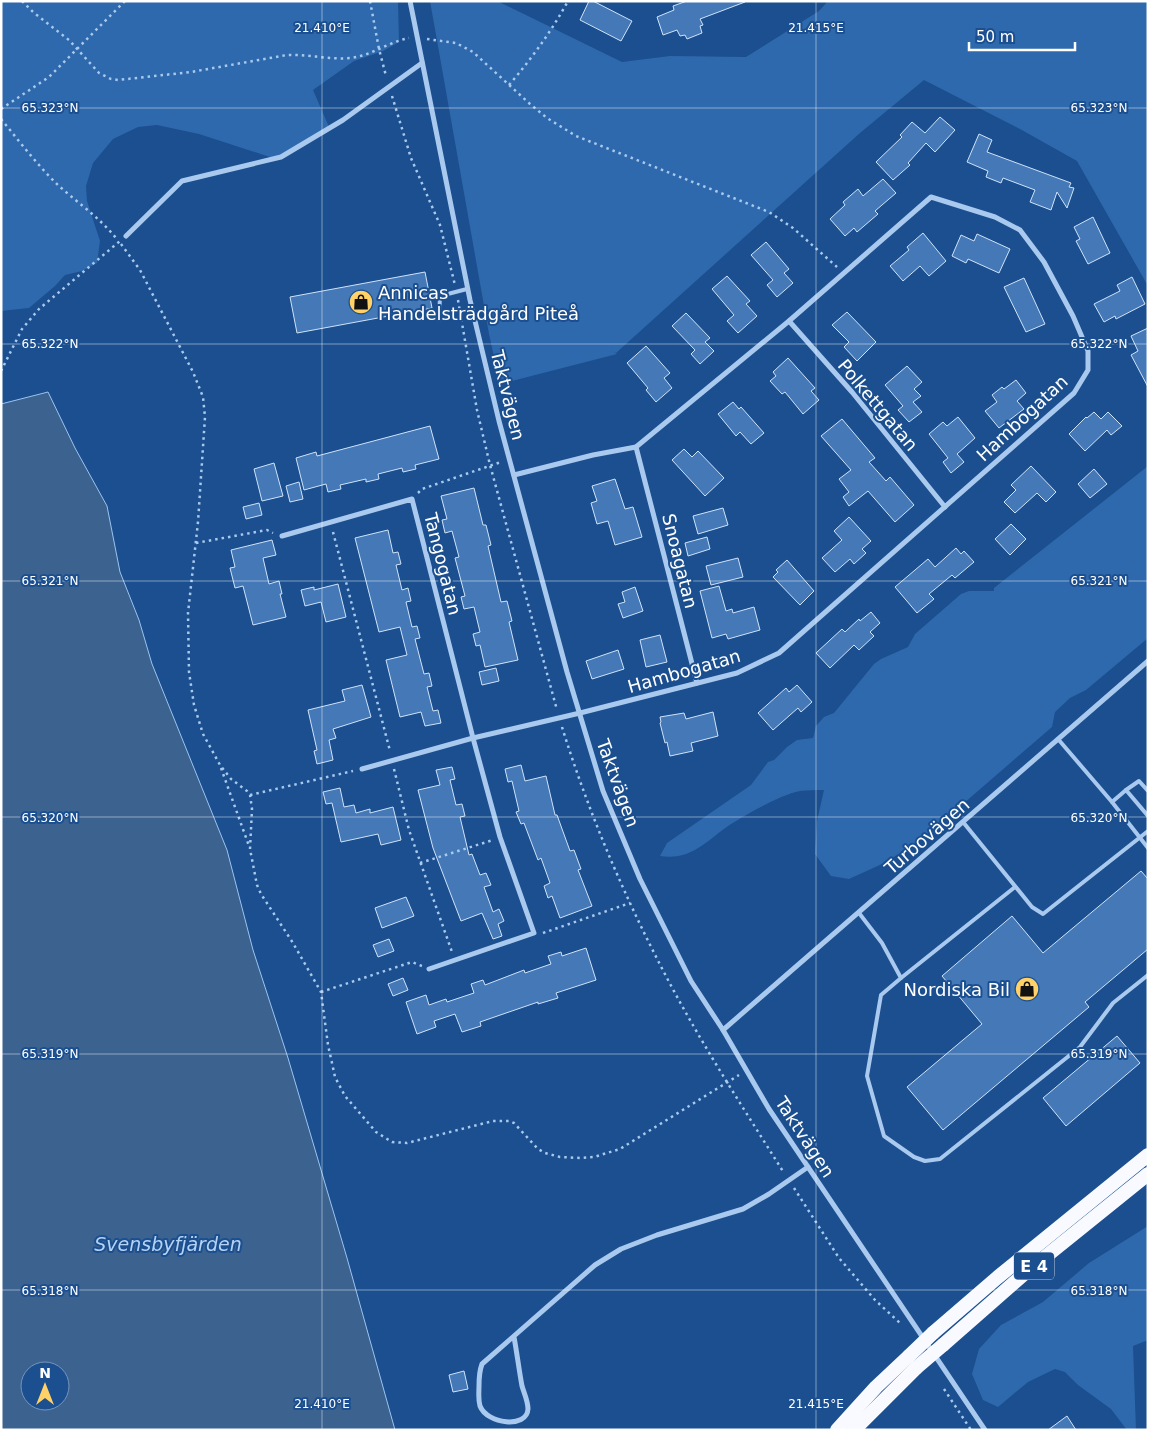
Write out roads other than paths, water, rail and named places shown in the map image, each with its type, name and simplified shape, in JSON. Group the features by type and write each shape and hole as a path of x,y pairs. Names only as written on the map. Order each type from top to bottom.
{"highway":[{"name":"E 4","path":"854,1430 913,1362 933,1333 998,1277 1148,1155"},
{"name":"E 4","path":"837,1430 876,1387 943,1344 1024,1274 1148,1174"}],"street":[{"name":"Taktvägen","path":"410,1 467,289 514,475 603,791 640,879 691,981 723,1030 769,1108 984,1430"},
{"path":"126,236 182,181 280,157 343,120 422,63"},
{"name":"Hambogatan","path":"514,475 636,446 789,321 931,196 995,217 1020,230 1044,262 1073,316 1088,351 1088,370 1074,393 779,653 737,673 580,713"},
{"name":"Polkettgatan","path":"789,321 852,392 945,507"},
{"name":"Snoagatan","path":"636,446 698,683"},
{"name":"Tangogatan","path":"282,536 412,499 500,837 534,934 430,969"},
{"name":"Turbovägen","path":"723,1030 1148,661"},
{"path":"362,769 473,738 580,713"},
{"path":"514,1337 522,1386 528,1407 527,1413 519,1420 506,1423 495,1420 487,1415 480,1406 478,1397 479,1371 482,1364 595,1265 621,1250 657,1235 743,1209 808,1167"}],"lane":[{"path":"438,320 440,296 467,289"},
{"path":"1058,739 1112,802 1148,848"},
{"path":"1112,802 1139,781 1148,791"},
{"path":"1126,790 1148,816"},
{"path":"963,822 1032,907 1043,914 1148,831"},
{"path":"1015,887 881,995 867,1076 884,1136 914,1158 925,1160 940,1159 1080,1048 1114,1003 1148,975"},
{"path":"859,913 882,943 901,978"}],"water":[{"name":"Svensbyfjärden","path":"48,392 75,448 107,506 120,572 139,620 152,664 227,850 253,950 288,1058 395,1430 1,1430 1,404"}],"place":[{"name":"Annicas Handelsträdgård Piteå","path":"361,302"},
{"name":"Nordiska Bil","path":"1027,989"}]}
